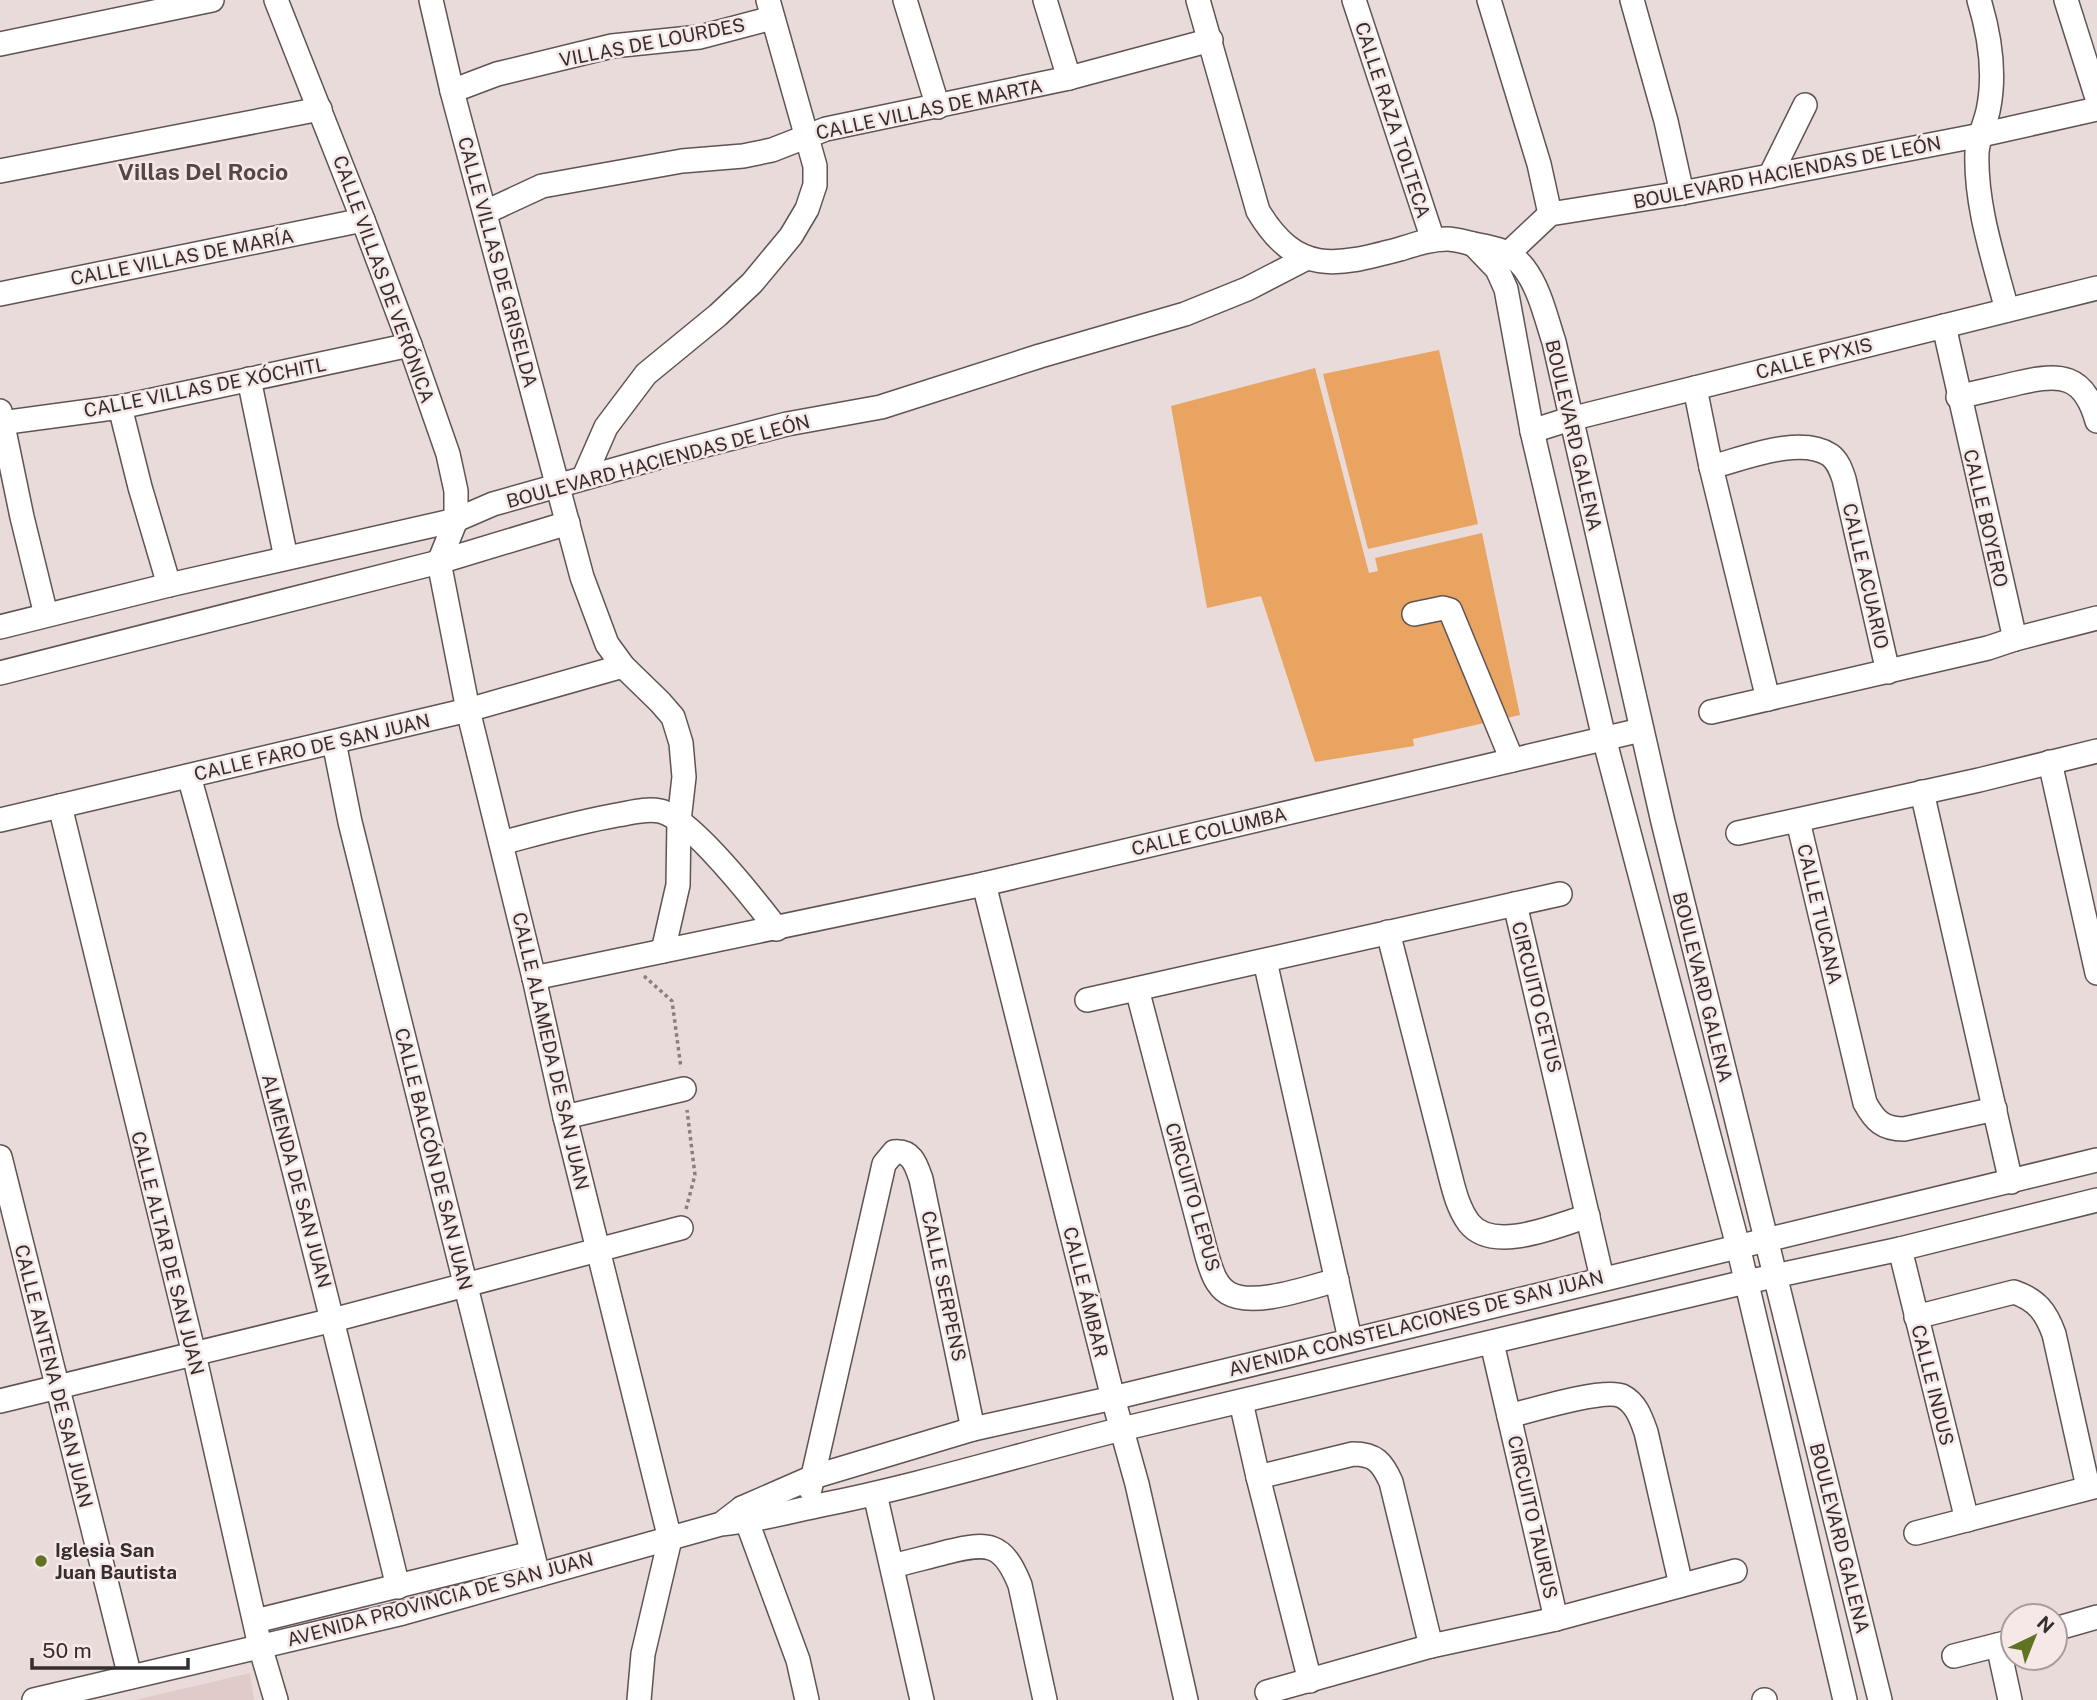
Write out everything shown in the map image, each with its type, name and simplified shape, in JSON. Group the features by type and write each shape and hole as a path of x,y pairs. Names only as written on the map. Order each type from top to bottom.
{"street":[{"path":"0,44 212,0"},
{"name":"CALLE VILLAS DE VERÓNICA","path":"276,0 363,220 448,454 456,491 456,520 439,562"},
{"name":"CALLE VILLAS DE GRISELDA","path":"431,0 452,91 486,212 555,485 582,577 607,644 623,666 673,717 681,743 684,777 679,821 678,885 663,951"},
{"path":"905,0 938,107"},
{"path":"1045,0 1069,78"},
{"path":"1198,0 1258,211 1270,232 1285,247 1305,259 1339,261 1362,259 1433,240 1450,239 1473,244 1501,259 1550,214 1539,164 1489,0"},
{"name":"CALLE RAZA TOLTECA","path":"1354,0 1433,240"},
{"path":"1632,0 1666,121 1682,193"},
{"path":"1979,0 1992,66 1988,109 1977,151 1986,228 2007,310"},
{"path":"2066,0 2097,97"},
{"path":"584,477 606,427 646,374 752,283 791,236 807,209 816,185 815,166 770,9"},
{"name":"VILLAS DE LOURDES","path":"452,91 497,74 612,46 699,37 770,9"},
{"name":"CALLE VILLAS DE MARTA","path":"486,212 542,186 682,161 743,156 772,150 808,135 847,124 1069,78 1211,40"},
{"path":"1770,176 1805,105"},
{"path":"0,171 320,109"},
{"name":"BOULEVARD HACIENDAS DE LEÓN","path":"1550,214 1682,193 1981,135 2097,109"},
{"name":"CALLE VILLAS DE MARÍA","path":"0,294 363,220"},
{"name":"BOULEVARD HACIENDAS DE LEÓN","path":"0,627 169,585 456,520 493,504 584,477 787,424 881,407 1040,356 1185,314 1247,289 1305,259"},
{"name":"BOULEVARD GALENA","path":"1501,259 1528,275 1544,310 1554,342 1641,730 1880,1700"},
{"name":"BOULEVARD GALENA","path":"1501,259 1532,432 1604,738 1738,1246 1845,1700"},
{"name":"CALLE PYXIS","path":"1532,432 1570,419 2097,288"},
{"name":"CALLE BOYERO","path":"1944,326 2015,639"},
{"name":"CALLE VILLAS DE XÓCHITL","path":"1,419 120,407 410,345"},
{"path":"1958,397 2038,379 2059,377 2074,382 2082,390 2091,402 2097,421"},
{"path":"249,379 286,558"},
{"path":"1695,388 1711,467 1768,699"},
{"path":"120,407 169,585"},
{"path":"1,419 46,615"},
{"name":"CALLE ACUARIO","path":"1711,467 1795,446 1821,451 1831,456 1838,464 1844,479 1888,671 1712,712"},
{"name":"BOULEVARD HACIENDAS DE LEÓN","path":"0,673 439,562 568,523"},
{"name":"CALLE ALAMEDA DE SAN JUAN","path":"439,562 468,710 565,1117 670,1539"},
{"path":"1414,614 1443,608 1450,610 1512,760"},
{"path":"1888,671 1988,648 2097,618"},
{"name":"CALLE FARO DE SAN JUAN","path":"0,820 468,710 623,666"},
{"name":"CALLE COLUMBA","path":"534,978 984,884 1641,730"},
{"name":"CALLE BALCÓN DE SAN JUAN","path":"334,742 350,822 538,1575"},
{"name":"CALLE TUCANA","path":"1995,1109 1904,1129 1889,1129 1872,1116 1865,1103 1798,821 2097,751"},
{"path":"2050,762 2097,973"},
{"name":"ALMENDA DE SAN JUAN","path":"189,776 333,1320 398,1587"},
{"path":"1922,792 2011,1182"},
{"name":"CALLE ALTAR DE SAN JUAN","path":"60,806 194,1354 260,1646 276,1700"},
{"path":"501,843 590,820 649,810 662,811 679,821 744,886 777,929"},
{"path":"1738,833 1798,821"},
{"name":"CALLE ÁMBAR","path":"984,884 1137,1484 1186,1700"},
{"path":"1515,904 1560,894"},
{"name":"CIRCUITO CETUS","path":"1087,1000 1515,904 1602,1278"},
{"path":"1388,932 1447,1167 1459,1205 1470,1225 1483,1234 1503,1238 1588,1216"},
{"path":"1265,961 1350,1339"},
{"name":"CIRCUITO LEPUS","path":"1137,989 1206,1256 1215,1279 1228,1293 1245,1298 1268,1297 1337,1280"},
{"path":"565,1117 684,1089"},
{"name":"CALLE SERPENS","path":"813,1477 882,1173 894,1152 909,1155 921,1178 973,1429"},
{"name":"CALLE ANTENA DE SAN JUAN","path":"0,1157 130,1677"},
{"name":"AVENIDA CONSTELACIONES DE SAN JUAN","path":"745,1515 813,1477 973,1429 1113,1398 2097,1160"},
{"name":"AVENIDA CONSTELACIONES DE SAN JUAN","path":"745,1515 806,1508 875,1494 1122,1429 1746,1282 1900,1249 2097,1199"},
{"path":"0,1401 333,1320 681,1228"},
{"name":"CALLE INDUS","path":"1900,1249 1967,1520"},
{"path":"1916,1317 2014,1293 2027,1297 2040,1306 2054,1334 2093,1487 1916,1533"},
{"name":"CIRCUITO TAURUS","path":"1492,1343 1556,1619"},
{"name":"CIRCUITO TAURUS","path":"1267,1692 1431,1646 1556,1619 1681,1585 1646,1432 1639,1413 1630,1402 1620,1395 1602,1394 1509,1416"},
{"path":"1241,1402 1310,1681"},
{"path":"1258,1477 1353,1454 1366,1454 1384,1467 1391,1482 1431,1646"},
{"path":"806,1508 813,1477"},
{"path":"875,1494 922,1700"},
{"path":"745,1515 798,1660 807,1700"},
{"name":"AVENIDA PROVINCIA DE SAN JUAN","path":"34,1700 402,1613 670,1539 745,1515"},
{"path":"639,1700 643,1654 670,1539"},
{"path":"893,1566 978,1545 992,1548 1005,1557 1020,1585 1045,1700"},
{"path":"255,1622 532,1553"},
{"path":"1681,1585 1735,1571"},
{"path":"2069,1625 2097,1618"},
{"path":"1954,1656 1999,1645"},
{"path":"2008,1672 2010,1700"}],"shaded area":[{"path":"1439,350 1478,524 1368,549 1323,374"},
{"path":"1315,368 1369,573 1378,571 1375,558 1482,533 1520,715 1413,739 1414,746 1315,762 1261,596 1207,608 1171,406"},
{"path":"250,1673 254,1700 135,1700"}],"place":[{"name":"Iglesia San Juan Bautista","path":"41,1561"}],"district":[{"name":"Villas Del Rocio","path":"203,172"}]}
